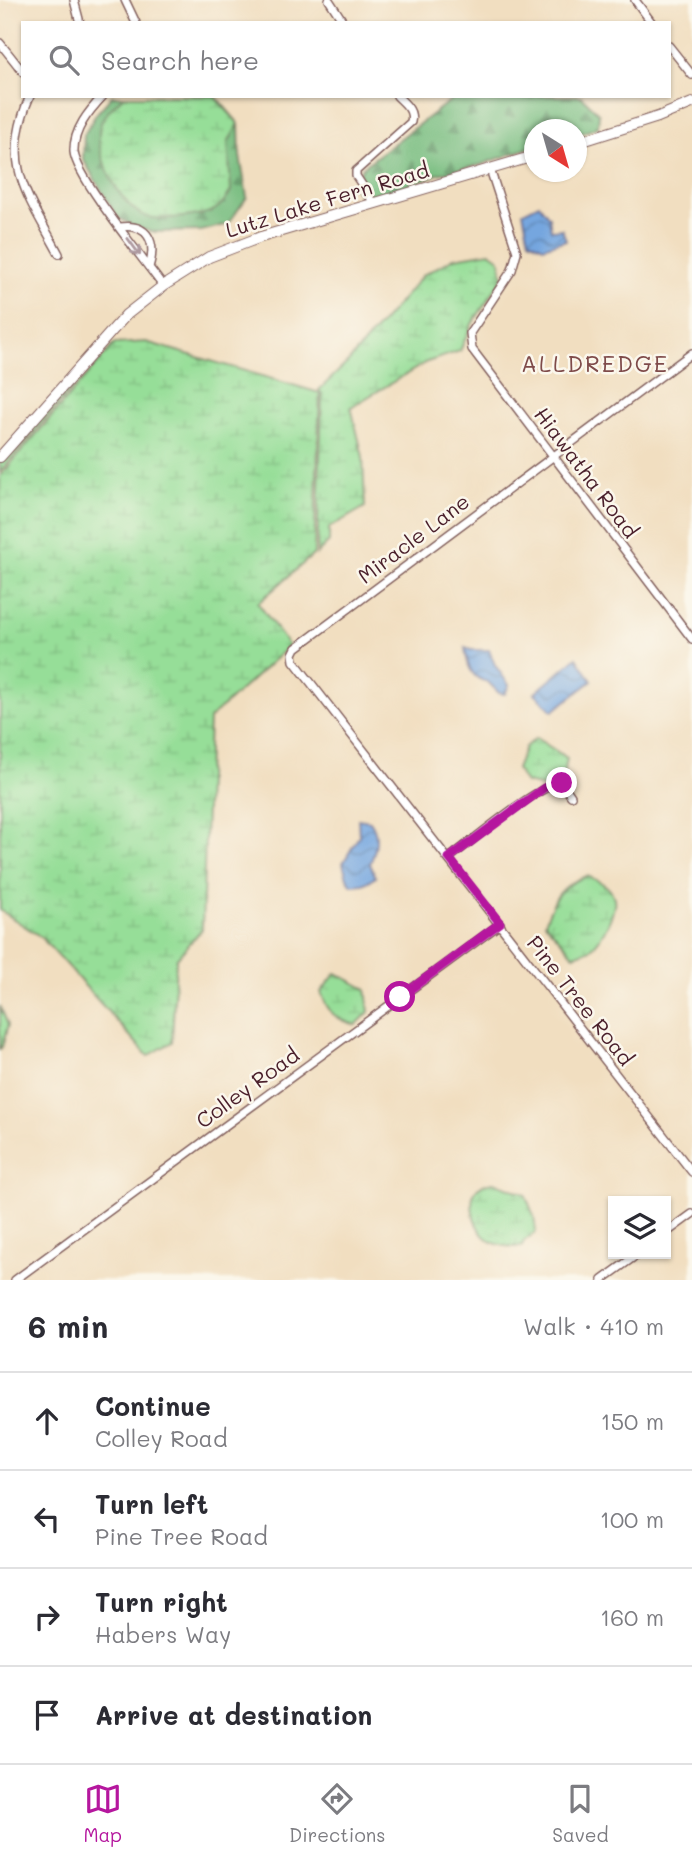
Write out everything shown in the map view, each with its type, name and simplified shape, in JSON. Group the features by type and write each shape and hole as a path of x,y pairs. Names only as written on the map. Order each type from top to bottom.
{"main road":[{"path":"587,139 658,117 692,103"},
{"name":"Lutz Lake Fern Road","path":"0,457 127,315 163,286 209,257 234,246 524,159"}],"street":[{"path":"74,0 79,21"},
{"path":"125,0 134,21"},
{"path":"329,0 343,21"},
{"path":"635,0 651,21"},
{"path":"0,43 21,69"},
{"path":"671,49 692,75"},
{"path":"29,98 20,119 16,155 20,181 59,254"},
{"path":"101,98 79,127 74,152 83,177 163,286"},
{"path":"374,203 356,176 356,171 411,122 408,106 399,98"},
{"name":"Hiawatha Road","path":"490,169 517,253 512,270 470,333 472,349 692,639"},
{"path":"120,227 133,226 147,234 152,248 149,267"},
{"name":"Miracle Lane","path":"296,648 692,353"},
{"name":"Pine Tree Road","path":"296,648 294,661 692,1172"},
{"path":"449,858 544,788 554,783 562,783 571,796"},
{"name":"Colley Road","path":"15,1280 500,923"},
{"path":"671,1229 692,1214"},
{"path":"602,1280 631,1259"}],"green space":[{"path":"110,98 217,98 239,124 240,156 247,197 228,224 201,231 152,232 135,227 117,217 83,159 84,135 96,114"},
{"path":"122,98 216,98 239,124 228,142 231,191 225,200 212,211 194,216 154,218 138,212 119,192 101,150 100,126"},
{"path":"453,98 583,98 599,114 598,127 587,131 587,119 524,119 524,150 480,165 438,174 382,196 363,199 352,185 363,167"},
{"path":"490,252 500,259 503,277 472,324 460,351 427,362 351,407 363,457 365,507 329,528 329,542 317,554 322,394 319,390 349,361 423,275 454,258"},
{"path":"146,342 320,393 314,554 258,603 289,646 209,719 202,929 176,959 172,1042 148,1056 41,937 0,910 0,476 114,344"},
{"path":"76,377 79,380 0,472 0,461"},
{"path":"536,738 567,758 564,775 544,787 526,783 516,769 525,747"},
{"path":"587,876 608,888 613,895 613,908 604,932 594,945 574,955 545,923 560,893 571,883"},
{"path":"336,973 366,989 369,1012 356,1025 333,1014 321,992"},
{"path":"0,1006 8,1025 0,1049"},
{"path":"494,1182 525,1194 534,1216 536,1232 524,1241 522,1247 492,1242 477,1225 472,1209 474,1195 482,1185"}],"water":[{"path":"539,204 549,217 551,230 562,229 566,240 543,247 529,240 523,212"},
{"path":"465,648 489,650 495,665 509,685 505,694 499,693 488,682 473,674 468,665"},
{"path":"577,657 592,681 553,711 535,693"},
{"path":"358,819 370,821 375,831 375,847 370,864 376,877 363,884 352,885 343,863 359,836"}],"district":[{"name":"ALLDREDGE","path":"595,363"}],"route":[{"path":"400,997 500,923 449,858 544,788 554,783 562,783"}]}
